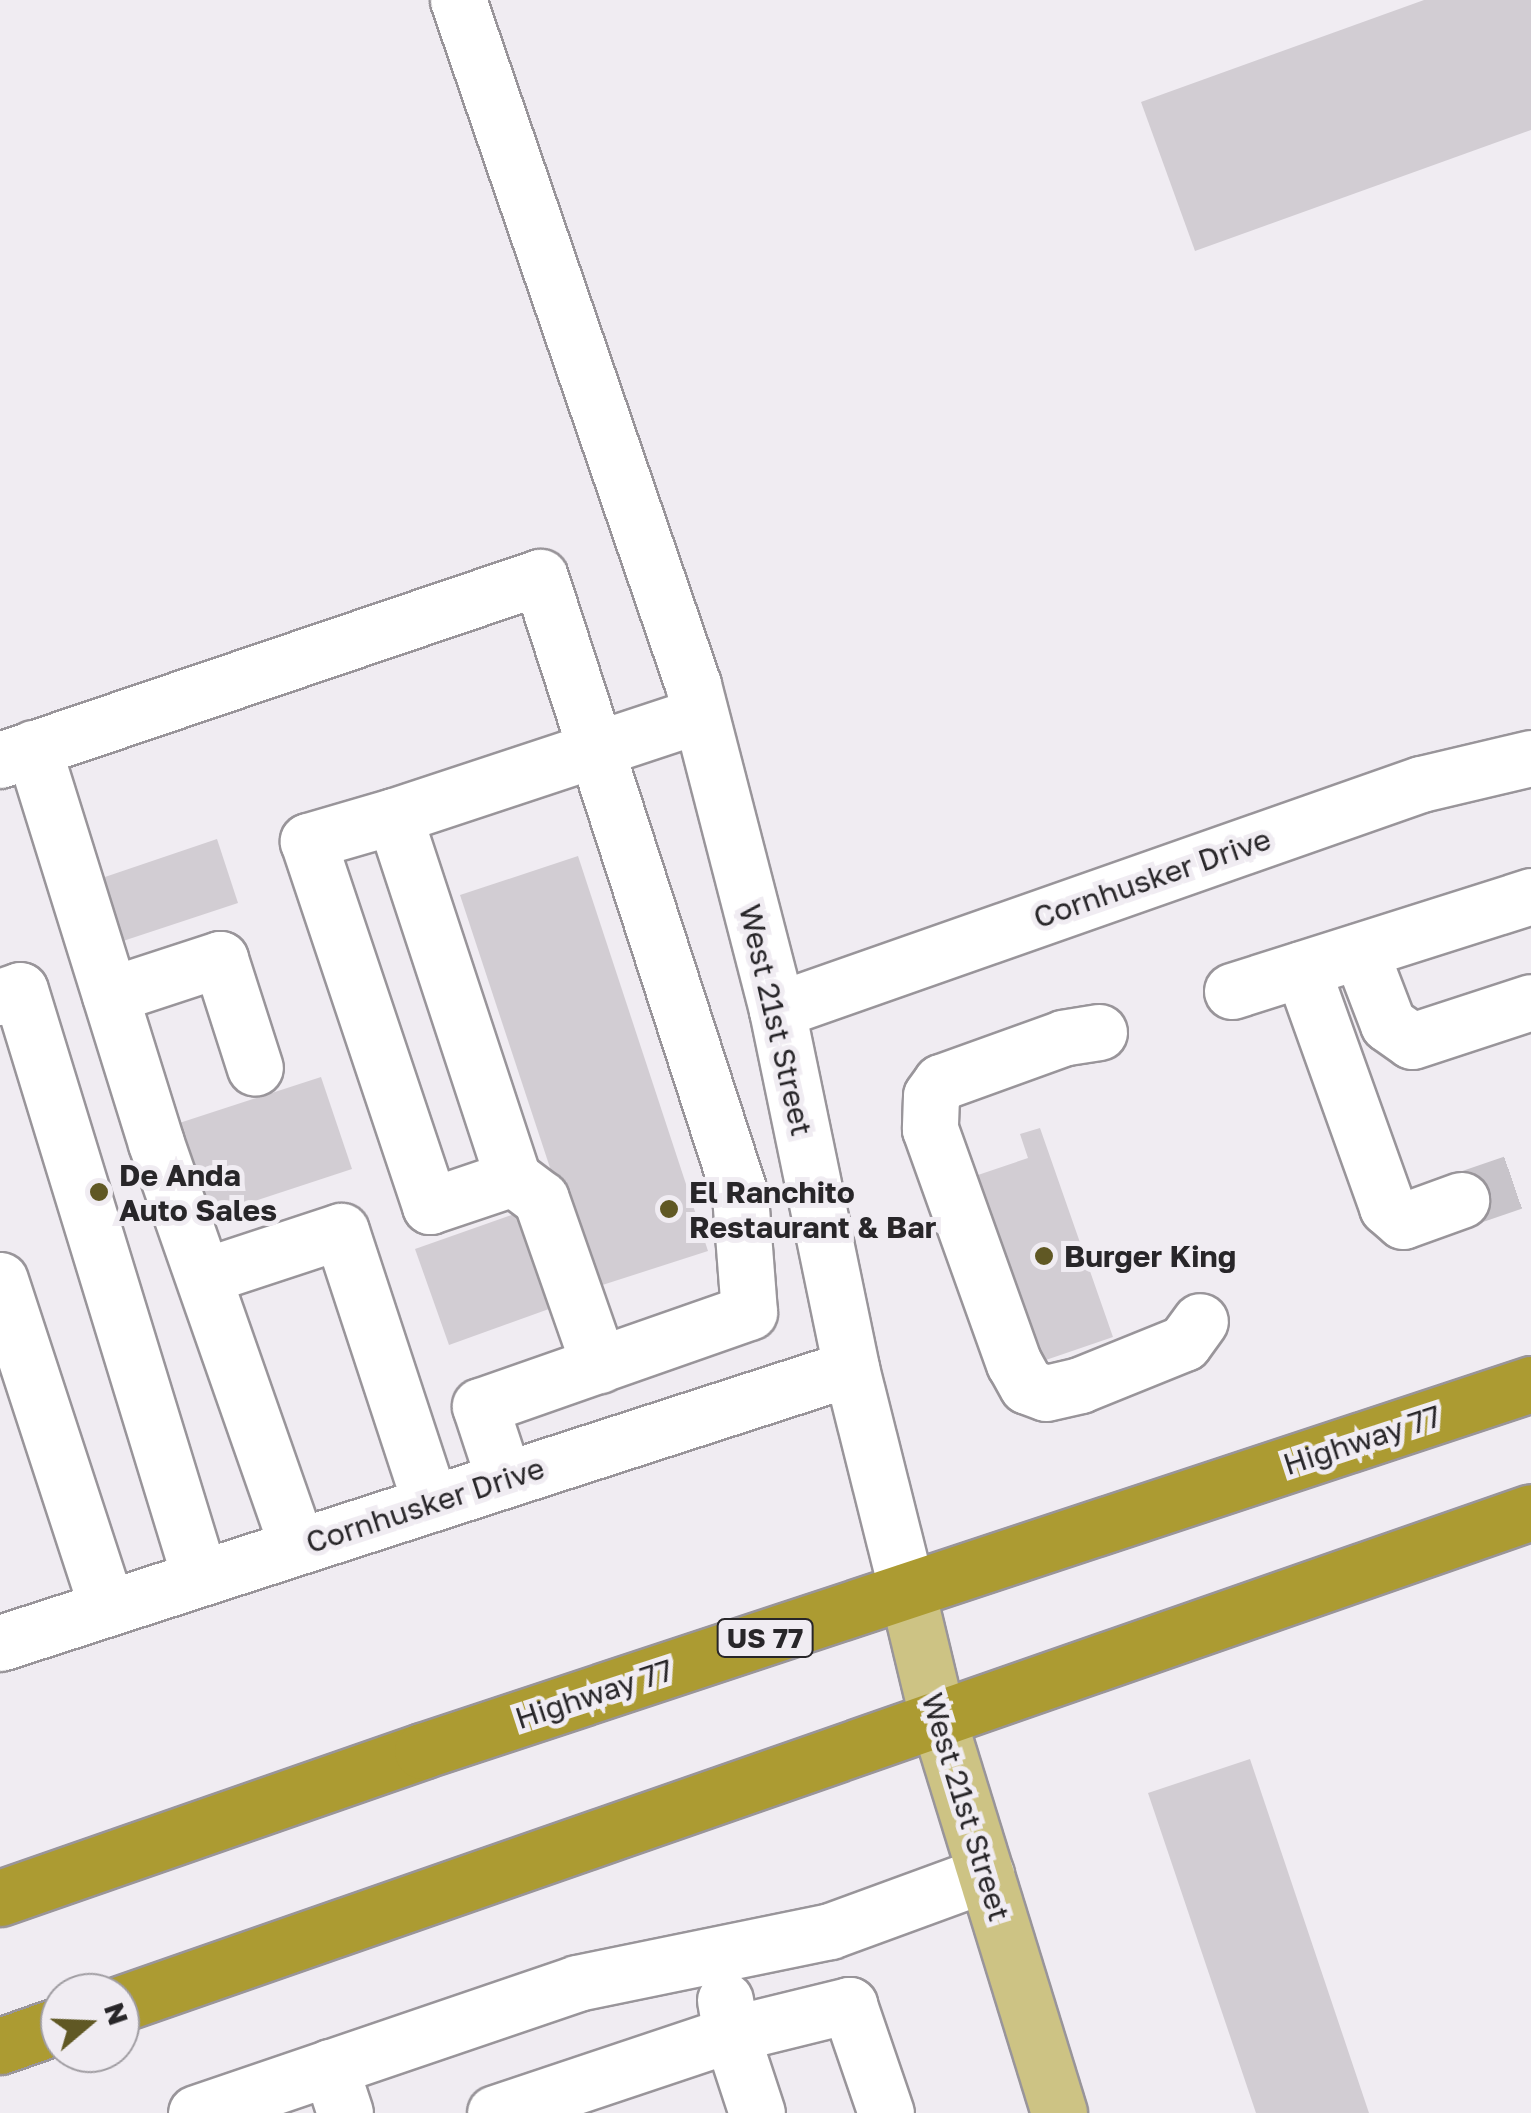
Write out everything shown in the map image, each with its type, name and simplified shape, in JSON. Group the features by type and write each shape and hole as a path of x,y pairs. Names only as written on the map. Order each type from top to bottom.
{"highway":[{"name":"Highway 77","path":"0,1898 1531,1384"},
{"path":"140,1997 1531,1512"},
{"path":"0,2046 40,2032"}],"main road":[{"name":"West 21st Street","path":"907,1591 937,1716 1059,2113"}],"street":[{"name":"West 21st Street","path":"458,0 700,715 777,1010 851,1368 907,1591"},
{"path":"297,1546 110,995 17,754 540,576 740,1195 749,1312 480,1406 504,1478"},
{"path":"512,1178 430,1206 308,841 700,715"},
{"name":"Cornhusker Drive","path":"777,1010 1421,784 1531,758"},
{"path":"394,816 512,1178 541,1199 599,1365"},
{"path":"1232,991 1531,896"},
{"path":"1360,951 1388,1024 1412,1041 1531,1002"},
{"path":"110,995 220,959 255,1068"},
{"path":"1302,969 1387,1207 1403,1221 1462,1200"},
{"path":"0,996 20,990 200,1578"},
{"path":"1098,1032 1063,1038 941,1082 931,1096 930,1129 1014,1363 1027,1386 1046,1393 1080,1385 1184,1343 1200,1321"},
{"path":"204,1276 341,1232 431,1504"},
{"path":"0,1280 107,1608"},
{"name":"Cornhusker Drive","path":"1,1639 851,1368"},
{"path":"196,2113 338,2090 577,1983 830,1931 986,1874"},
{"path":"718,1957 730,2034 757,2113"},
{"path":"495,2113 730,2034 850,2005 886,2113"}],"building":[{"path":"1424,0 1531,0 1531,130 1195,251 1141,102"},
{"path":"217,839 238,903 120,942 99,879"},
{"path":"578,856 708,1251 590,1289 460,895"},
{"path":"321,1077 352,1169 194,1221 164,1128"},
{"name":"Burger King","path":"1040,1128 1113,1337 1040,1362 975,1176 1028,1158 1020,1134"},
{"path":"526,1210 560,1305 449,1345 415,1249"},
{"path":"1250,1759 1369,2113 1256,2113 1148,1793"}],"tunnel":[{"path":"1461,1200 1531,1176"}],"place":[{"name":"De Anda Auto Sales","path":"99,1192"},
{"name":"El Ranchito Restaurant & Bar","path":"669,1209"},
{"name":"Burger King","path":"1044,1256"}]}
